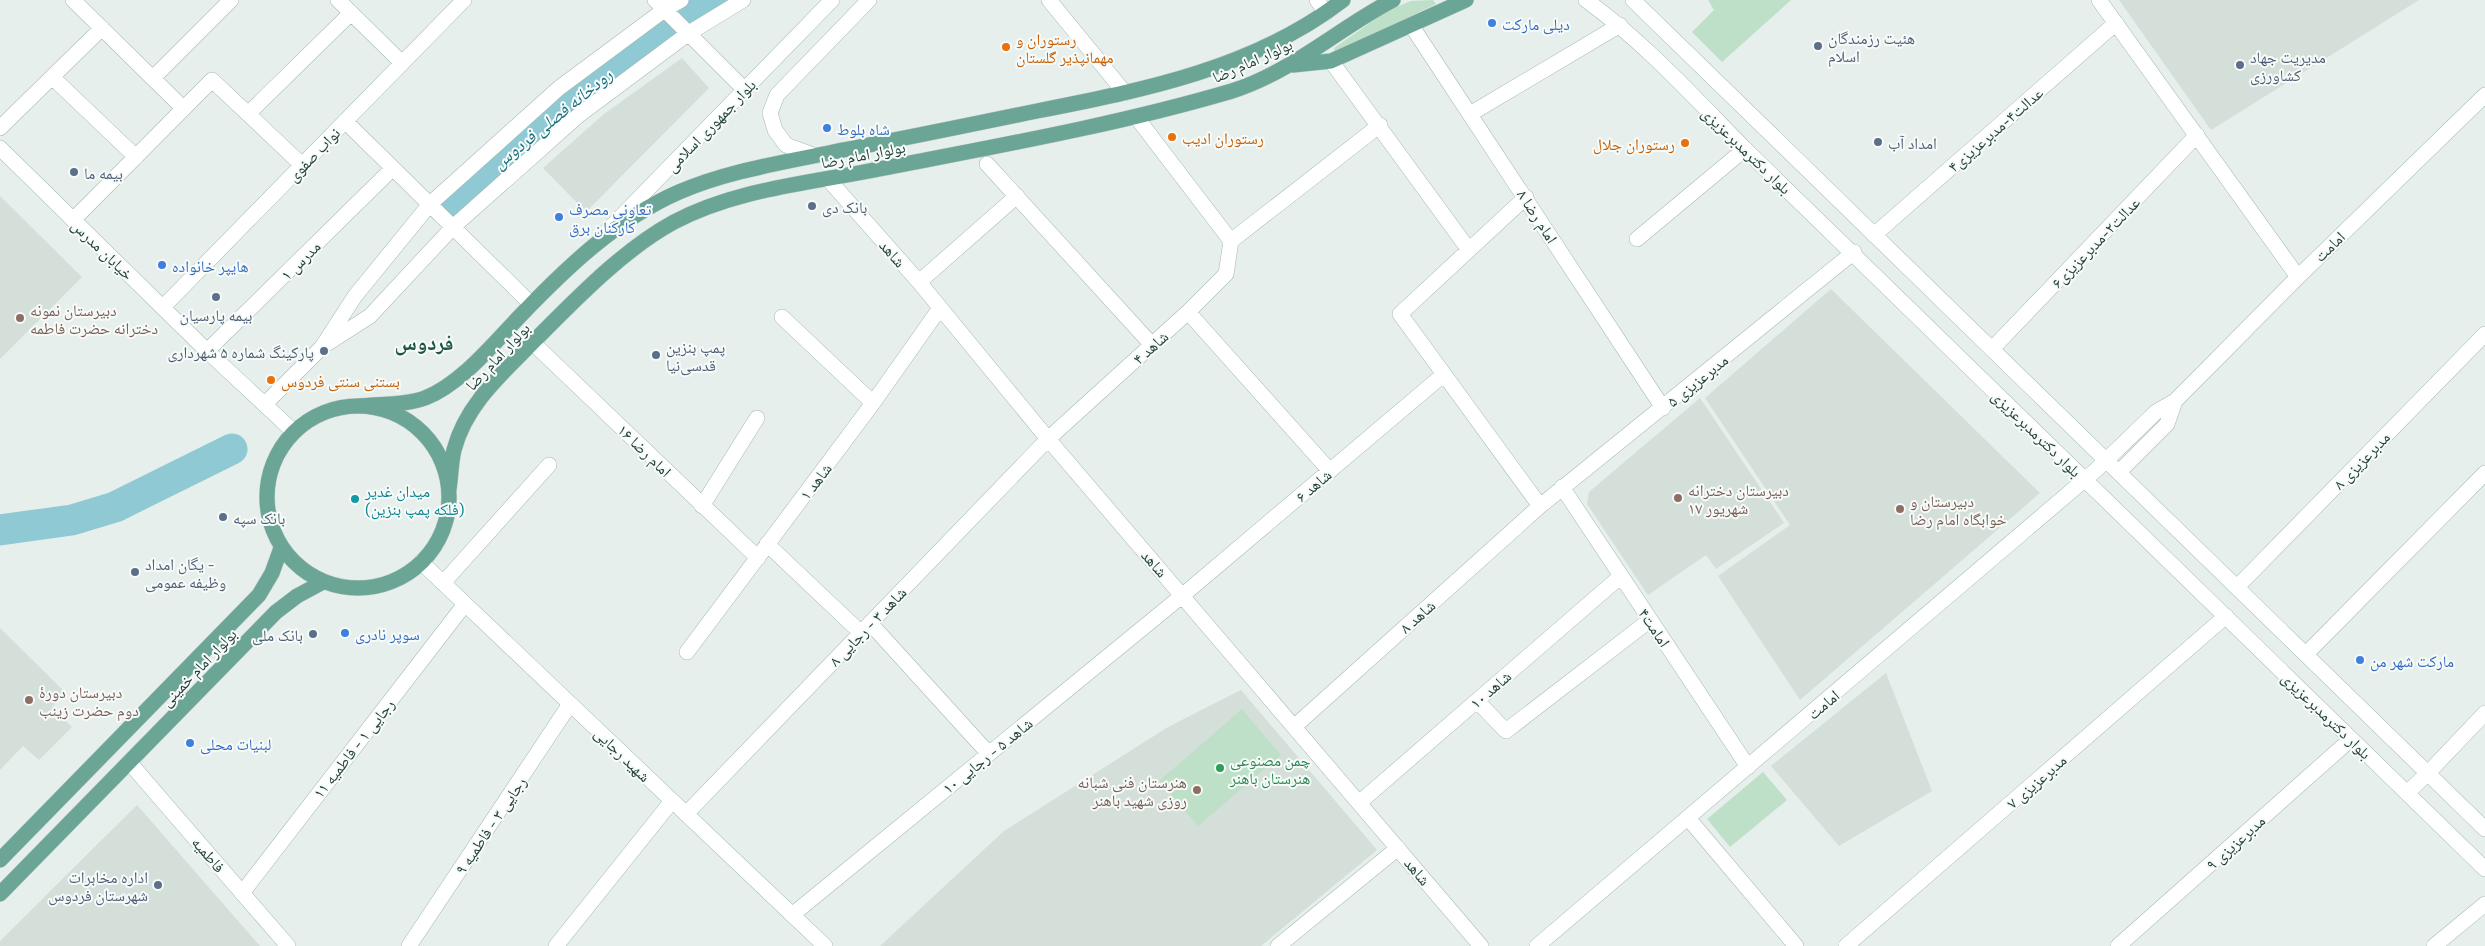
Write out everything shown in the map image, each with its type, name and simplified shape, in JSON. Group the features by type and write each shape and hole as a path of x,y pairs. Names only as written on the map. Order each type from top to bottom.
{"main road":[{"name":"بولوار امام رضا","path":"360,406 409,402 434,393 473,364 531,304 589,250 642,211 679,192 753,168 1125,93 1216,68 1268,46 1326,13 1343,0"},
{"name":"بولوار امام رضا","path":"449,489 454,452 461,429 472,408 533,342 607,272 673,223 739,196 1137,118 1236,89 1287,66 1323,46 1366,14 1393,0"},
{"path":"1287,66 1331,61 1466,0"},
{"path":"360,406 386,410 410,422 430,440 443,463 449,489 448,516 438,542 421,562 400,579 375,588 349,589 323,582 300,569 281,548 268,519 266,488 275,457 294,432 314,417 336,408 360,406"},
{"name":"بولوار امام خمینی","path":"0,860 259,595 272,573 281,548"},
{"name":"بولوار امام خمینی","path":"0,894 276,612 297,596 323,582"}],"street":[{"path":"73,0 183,108"},
{"path":"153,78 231,0"},
{"path":"338,0 402,62"},
{"name":"نواب صفوی","path":"163,307 464,0"},
{"path":"265,404 322,347 355,296 430,204 559,88 660,5 681,0"},
{"path":"322,347 370,316 453,227 579,115 689,33 743,0"},
{"name":"بلوار جمهوری اسلامی","path":"589,250 832,0"},
{"name":"بلوار جمهوری اسلامی","path":"816,156 786,145 775,130 770,113 777,95 869,0"},
{"path":"1049,0 1125,93"},
{"path":"1318,0 1326,13"},
{"name":"بلوار دکترمدبرعزیزی","path":"1586,0 1620,25 2485,870"},
{"name":"بلوار دکترمدبرعزیزی","path":"1632,0 2120,472 2485,829"},
{"path":"2100,0 2298,277"},
{"path":"660,5 744,89"},
{"path":"248,114 351,14"},
{"name":"عدالت۴-مدبرعزیزی۴","path":"1874,235 2116,23"},
{"name":"امام رضا ۸","path":"1411,25 1526,197 1663,408"},
{"path":"1470,114 1620,25"},
{"path":"0,128 102,28"},
{"path":"1331,61 1380,125 1469,250"},
{"path":"52,76 136,156"},
{"path":"73,220 212,80 302,165"},
{"name":"امامت","path":"1537,946 2086,480 2108,461 2156,412 2176,400 2298,277 2485,95"},
{"path":"1137,118 1231,241 1380,125"},
{"path":"345,121 531,304"},
{"name":"عدالت۲-مدبرعزیزی۶","path":"1992,349 2197,135"},
{"name":"خیابان مدرس","path":"0,148 207,351 294,432"},
{"path":"1636,238 1745,149"},
{"path":"987,164 1152,345"},
{"name":"مدرس ۱","path":"207,351 393,168"},
{"name":"شاهد","path":"828,179 918,282 1048,439 1482,946"},
{"path":"918,282 1018,196"},
{"path":"1526,197 1400,314 1540,506"},
{"name":"شاهد ۴","path":"1048,439 1188,312 1226,274 1231,241"},
{"name":"مدبرعزیزی ۵","path":"1540,506 1854,252"},
{"name":"شاهد ۱","path":"687,652 873,403 940,308"},
{"path":"1188,312 1330,470"},
{"path":"782,317 873,403"},
{"name":"مدبرعزیزی ۸","path":"2237,587 2485,334"},
{"name":"امام رضا ۱۶","path":"533,342 758,558"},
{"name":"شاهد ۶","path":"1183,595 1443,375"},
{"path":"2120,472 2167,424 2176,400"},
{"path":"702,506 757,418"},
{"name":"شاهد ۳ - رجایی ۸","path":"686,814 1048,439"},
{"path":"443,583 550,465"},
{"path":"2306,654 2485,473"},
{"name":"امامت۴","path":"1562,487 1748,767"},
{"name":"شاهد ۸","path":"1295,726 1540,506"},
{"path":"767,544 865,628 989,754"},
{"name":"شهید رجایی","path":"421,562 825,946"},
{"name":"شاهد ۱۰","path":"1360,802 1621,576"},
{"name":"شاهد ۵ - رجایی ۱۰","path":"792,915 1183,595"},
{"name":"رجایی ۱ - فاطمیه ۱۱","path":"242,892 465,604"},
{"name":"مدبرعزیزی ۷","path":"1846,946 2226,616"},
{"path":"1477,701 1506,732 1650,620"},
{"name":"رجایی ۳ - فاطمیه ۹","path":"409,946 570,704"},
{"path":"2407,793 2485,713"},
{"name":"مدبرعزیزی ۹","path":"2118,946 2351,738"},
{"name":"فاطمیه","path":"130,762 288,946"},
{"path":"556,946 672,801"},
{"path":"1688,818 1796,946"},
{"path":"1278,946 1398,848"},
{"path":"2434,946 2485,904"}],"shaded area":[{"name":"مدیریت جهاد کشاورزی","path":"2119,0 2419,0 2211,130"},
{"path":"682,58 709,88 586,212 543,168 604,114"},
{"name":"دبیرستان نمونه دخترانه حضرت فاطمه","path":"0,196 82,277 0,359"},
{"name":"دبیرستان و خوابگاه امام رضا","path":"1831,289 2040,493 1800,700 1718,576 1790,525 1705,398"},
{"name":"دبیرستان دخترانه ۱۷ شهریور","path":"1700,398 1784,523 1716,569 1706,555 1648,595 1587,504 1589,492"},
{"name":"دبیرستان دورهٔ دوم حضرت زینب","path":"0,628 66,693 52,707 72,727 39,760 23,746 0,770"},
{"path":"1886,673 1932,791 1839,846 1771,766"},
{"name":"هنرستان فنی شبانه‌ روزی شهید باهنر","path":"1241,690 1377,850 1261,946 880,946 1004,831 1168,727"},
{"path":"137,805 260,946 0,946 0,941"}],"green space":[{"path":"1433,0 1436,4 1335,53 1334,48 1387,11 1411,1"},
{"path":"1708,0 1791,0 1722,62 1692,32 1714,10"},
{"name":"چمن مصنوعی هنرستان باهنر","path":"1242,709 1281,755 1198,826 1159,781"},
{"path":"1763,772 1787,800 1730,847 1707,819"}],"waterway":[{"name":"رودخانه فصلی فردوس","path":"690,13 713,0"},
{"name":"رودخانه فصلی فردوس","path":"444,208 566,102 664,32"},
{"name":"رودخانه فصلی فردوس","path":"0,530 72,520 115,507 232,449"}],"place":[{"name":"دیلی مارکت","path":"1492,23"},
{"name":"هئیت رزمندگان اسلام","path":"1818,46"},
{"name":"رستوران و مهمانپذیر گلستان","path":"1006,47"},
{"name":"مدیریت جهاد کشاورزی","path":"2240,65"},
{"name":"شاه بلوط","path":"827,128"},
{"name":"رستوران ادیب","path":"1172,137"},
{"name":"امداد آب","path":"1878,142"},
{"name":"رستوران جلال","path":"1685,143"},
{"name":"بیمه ما","path":"74,172"},
{"name":"بانک دی","path":"812,206"},
{"name":"تعاونی مصرف کارکنان برق","path":"559,217"},
{"name":"هایپر خانواده","path":"162,265"},
{"name":"بیمه پارسیان","path":"216,297"},
{"name":"دبیرستان نمونه دخترانه حضرت فاطمه","path":"20,318"},
{"name":"پارکینگ شماره ۵ شهرداری","path":"324,351"},
{"name":"پمپ بنزین قدسی‌نیا","path":"656,355"},
{"name":"بستنی سنتی فردوس","path":"271,380"},
{"name":"دبیرستان دخترانه ۱۷ شهریور","path":"1678,498"},
{"name":"میدان غدیر (فلکه پمپ بنزین)","path":"355,499"},
{"name":"دبیرستان و خوابگاه امام رضا","path":"1900,509"},
{"name":"بانک سپه","path":"223,517"},
{"name":"یگان امداد - وظیفه عمومی","path":"135,572"},
{"name":"سوپر نادری","path":"345,633"},
{"name":"بانک ملی","path":"313,634"},
{"name":"مارکت شهر من","path":"2360,660"},
{"name":"دبیرستان دورهٔ دوم حضرت زینب","path":"29,700"},
{"name":"لبنیات محلی","path":"190,743"},
{"name":"چمن مصنوعی هنرستان باهنر","path":"1220,768"},
{"name":"هنرستان فنی شبانه‌ روزی شهید باهنر","path":"1197,790"},
{"name":"اداره مخابرات شهرستان فردوس","path":"158,885"}],"district":[{"name":"فردوس","path":"424,341"}]}
